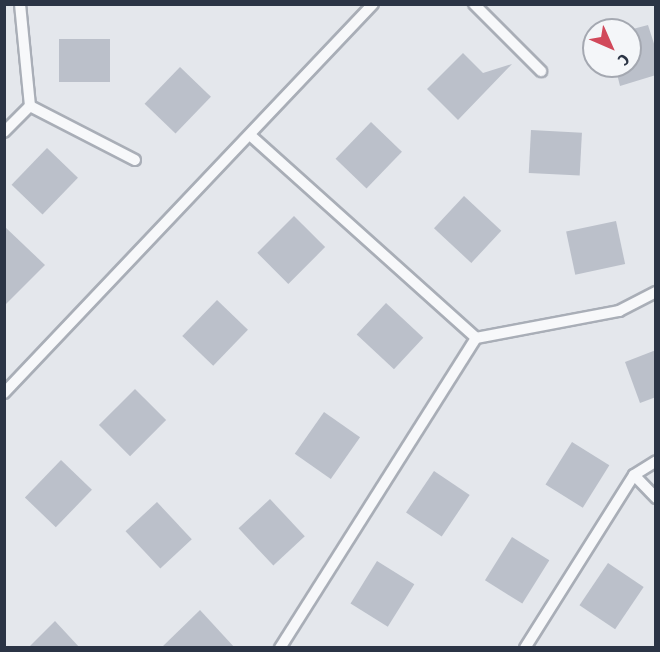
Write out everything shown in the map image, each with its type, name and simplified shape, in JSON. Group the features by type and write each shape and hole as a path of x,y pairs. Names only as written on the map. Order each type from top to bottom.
{"lane":[{"path":"20,4 30,106"},
{"path":"4,393 374,4"},
{"path":"474,4 541,71"},
{"path":"4,132 30,106"},
{"path":"30,106 135,160"},
{"path":"250,135 476,338"},
{"path":"280,648 476,338 619,311 656,292"},
{"path":"525,648 634,475 656,461"},
{"path":"634,475 656,498"}],"building":[{"path":"648,25 656,50 656,75 620,86 618,78 642,78 642,27"},
{"path":"59,39 110,39 110,82 59,82"},
{"path":"463,53 483,73 512,64 458,120 427,89"},
{"path":"180,67 211,97 176,134 145,104"},
{"path":"371,122 402,152 367,189 336,159"},
{"path":"531,130 582,133 580,176 529,173"},
{"path":"47,148 78,178 43,215 12,185"},
{"path":"464,196 501,231 471,263 434,228"},
{"path":"294,216 325,247 288,284 257,253"},
{"path":"616,221 625,264 575,275 566,232"},
{"path":"4,226 45,265 4,306"},
{"path":"217,300 248,330 213,366 182,336"},
{"path":"386,303 423,338 394,369 357,334"},
{"path":"656,350 656,397 640,403 625,362"},
{"path":"135,389 166,420 130,456 99,425"},
{"path":"324,412 360,437 331,479 295,454"},
{"path":"572,442 609,465 583,508 546,484"},
{"path":"61,460 92,490 56,527 25,497"},
{"path":"434,471 470,495 442,536 406,512"},
{"path":"270,499 305,536 273,566 239,528"},
{"path":"157,502 192,539 160,569 126,531"},
{"path":"512,537 549,560 522,604 485,580"},
{"path":"377,561 414,584 388,627 351,603"},
{"path":"608,563 644,587 615,629 579,605"},
{"path":"200,610 235,648 161,648"},
{"path":"55,621 80,648 28,648"}]}
